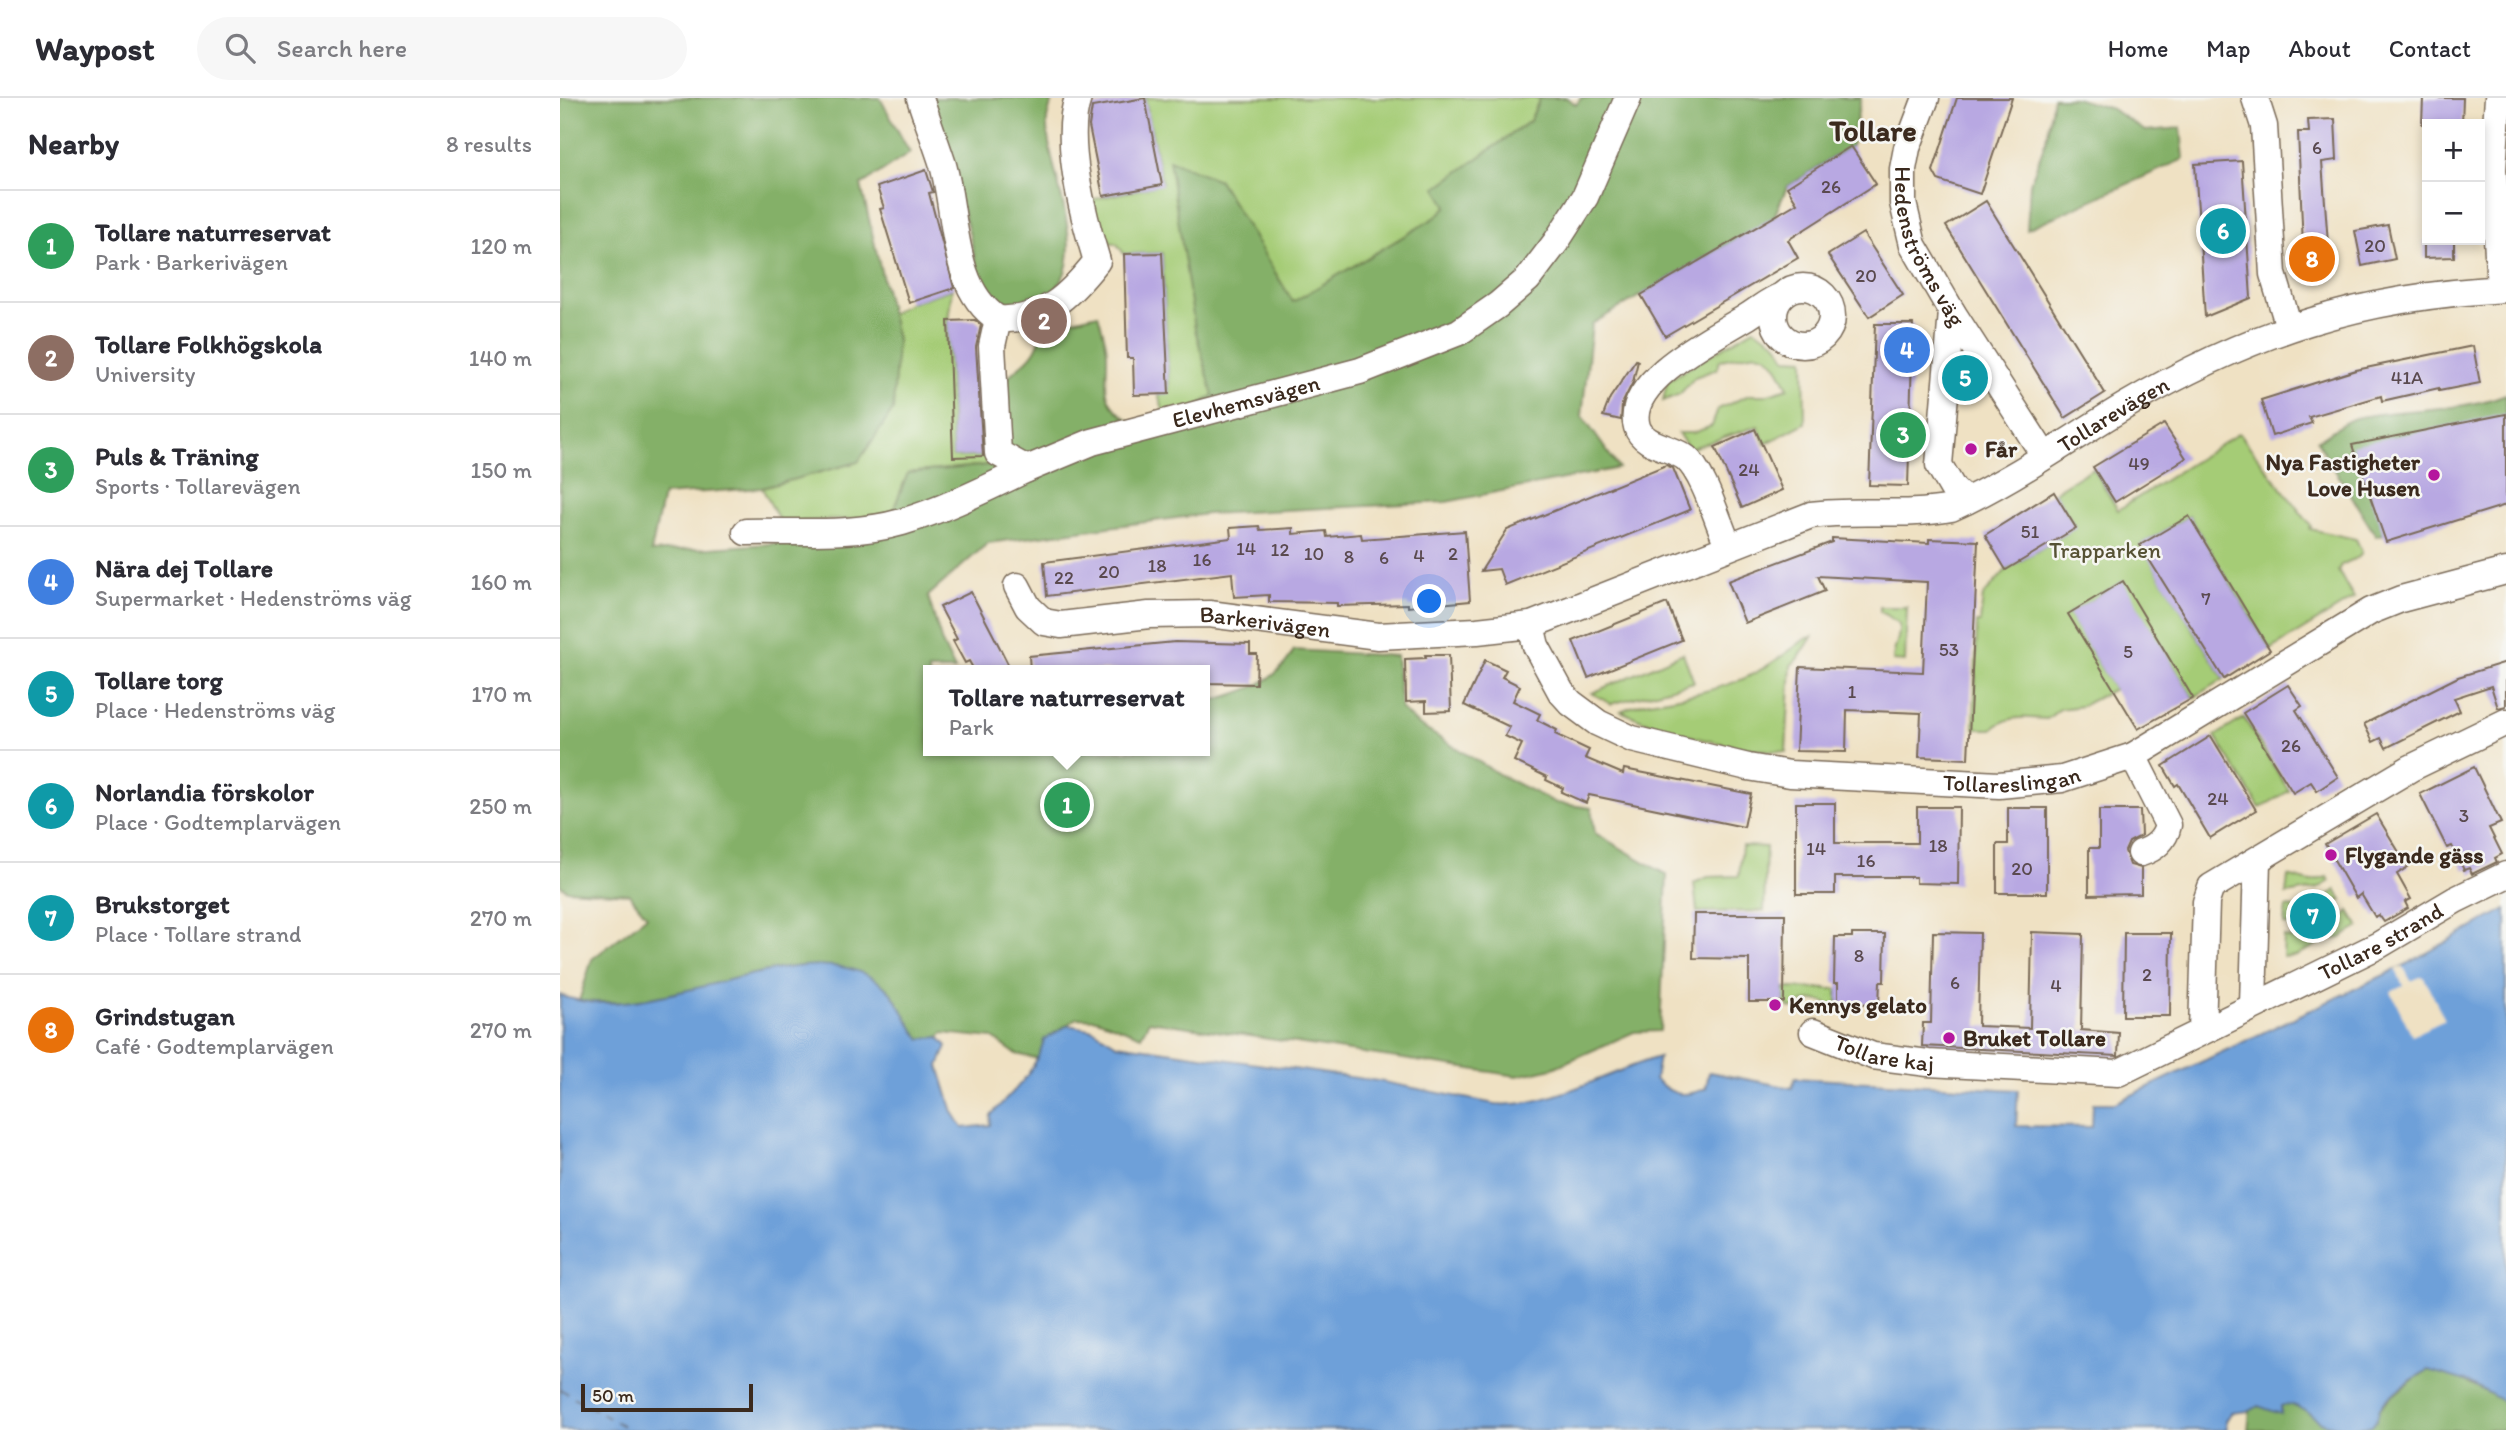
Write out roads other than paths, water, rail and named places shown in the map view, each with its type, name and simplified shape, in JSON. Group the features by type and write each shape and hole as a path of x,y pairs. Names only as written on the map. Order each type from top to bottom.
{"street":[{"path":"920,98 943,165 969,285 979,305 998,319 1025,319 1060,301 1097,261 1079,197 1073,128 1078,98"},
{"name":"Elevhemsvägen","path":"746,532 867,528 901,522 965,499 1027,468 1092,442 1360,372 1459,332 1498,306 1528,279 1556,242 1585,197 1628,98"},
{"name":"Hedenströms väg","path":"1927,98 1907,148 1903,169 1903,203 1913,245 1952,312 2044,455"},
{"path":"2255,98 2264,125 2273,274 2289,327"},
{"path":"2498,98 2493,169 2503,289"},
{"name":"Tollarevägen","path":"1531,625 1728,545 1811,515 1839,511 1927,513 1966,501 2194,368 2289,327 2379,303 2503,289"},
{"path":"1728,545 1698,474 1687,459 1644,437 1637,427 1637,410 1662,372 1684,353 1782,296"},
{"path":"1952,312 1939,466 1953,488 1966,501"},
{"path":"998,319 992,346 998,453 1027,468"},
{"name":"Tollareslingan","path":"1531,625 1536,646 1561,692 1598,723 1632,739 1748,767 1790,774 2016,784 2062,779 2133,756 2371,611 2401,599 2506,571"},
{"name":"Barkerivägen","path":"1017,586 1028,607 1044,622 1061,625 1149,615 1185,614 1209,614 1378,636 1531,625"},
{"path":"2202,1031 2207,892 2211,887 2411,768 2506,722"},
{"path":"2133,756 2168,825 2164,837 2149,850 2141,853"},
{"path":"2253,1005 2257,861"},
{"name":"Tollare strand","path":"2202,1031 2379,945 2455,900 2506,875"},
{"name":"Tollare kaj","path":"1813,1032 1873,1056 1928,1063 2118,1073 2202,1031"}],"water":[{"path":"2506,909 2506,1403 2469,1382 2428,1370 2386,1401 2372,1425 2355,1428 2323,1423 2298,1407 2287,1405 2281,1406 2281,1414 2258,1406 2250,1411 2231,1413 2226,1421 2227,1430 560,1430 560,995 598,1003 640,1000 776,970 819,965 857,971 888,990 921,1039 939,1037 947,1046 939,1066 953,1112 963,1128 990,1125 991,1115 1016,1089 1035,1063 1044,1040 1068,1025 1094,1030 1117,1044 1378,1081 1495,1104 1535,1101 1556,1095 1659,1057 1655,1079 1667,1089 1679,1094 1706,1088 1709,1072 1792,1088 1795,1078 2018,1090 2016,1126 2092,1127 2093,1103 2115,1103 2403,966"}],"place":[{"name":"Norlandia förskolor","path":"2223,231"},
{"name":"Grindstugan","path":"2312,259"},
{"name":"Tollare Folkhögskola","path":"1044,321"},
{"name":"Nära dej Tollare","path":"1907,350"},
{"name":"Tollare torg","path":"1965,378"},
{"name":"Puls & Träning","path":"1903,435"},
{"name":"Får","path":"1971,449"},
{"name":"Nya Fastigheter Love Husen","path":"2434,475"},
{"name":"Tollare naturreservat","path":"1067,805"},
{"name":"Flygande gäss","path":"2331,855"},
{"name":"Brukstorget","path":"2313,916"},
{"name":"Kennys gelato","path":"1775,1005"},
{"name":"Bruket Tollare","path":"1949,1038"}],"district":[{"name":"Tollare","path":"1873,131"}],"park label":[{"name":"Trapparken","path":"2105,550"}]}
